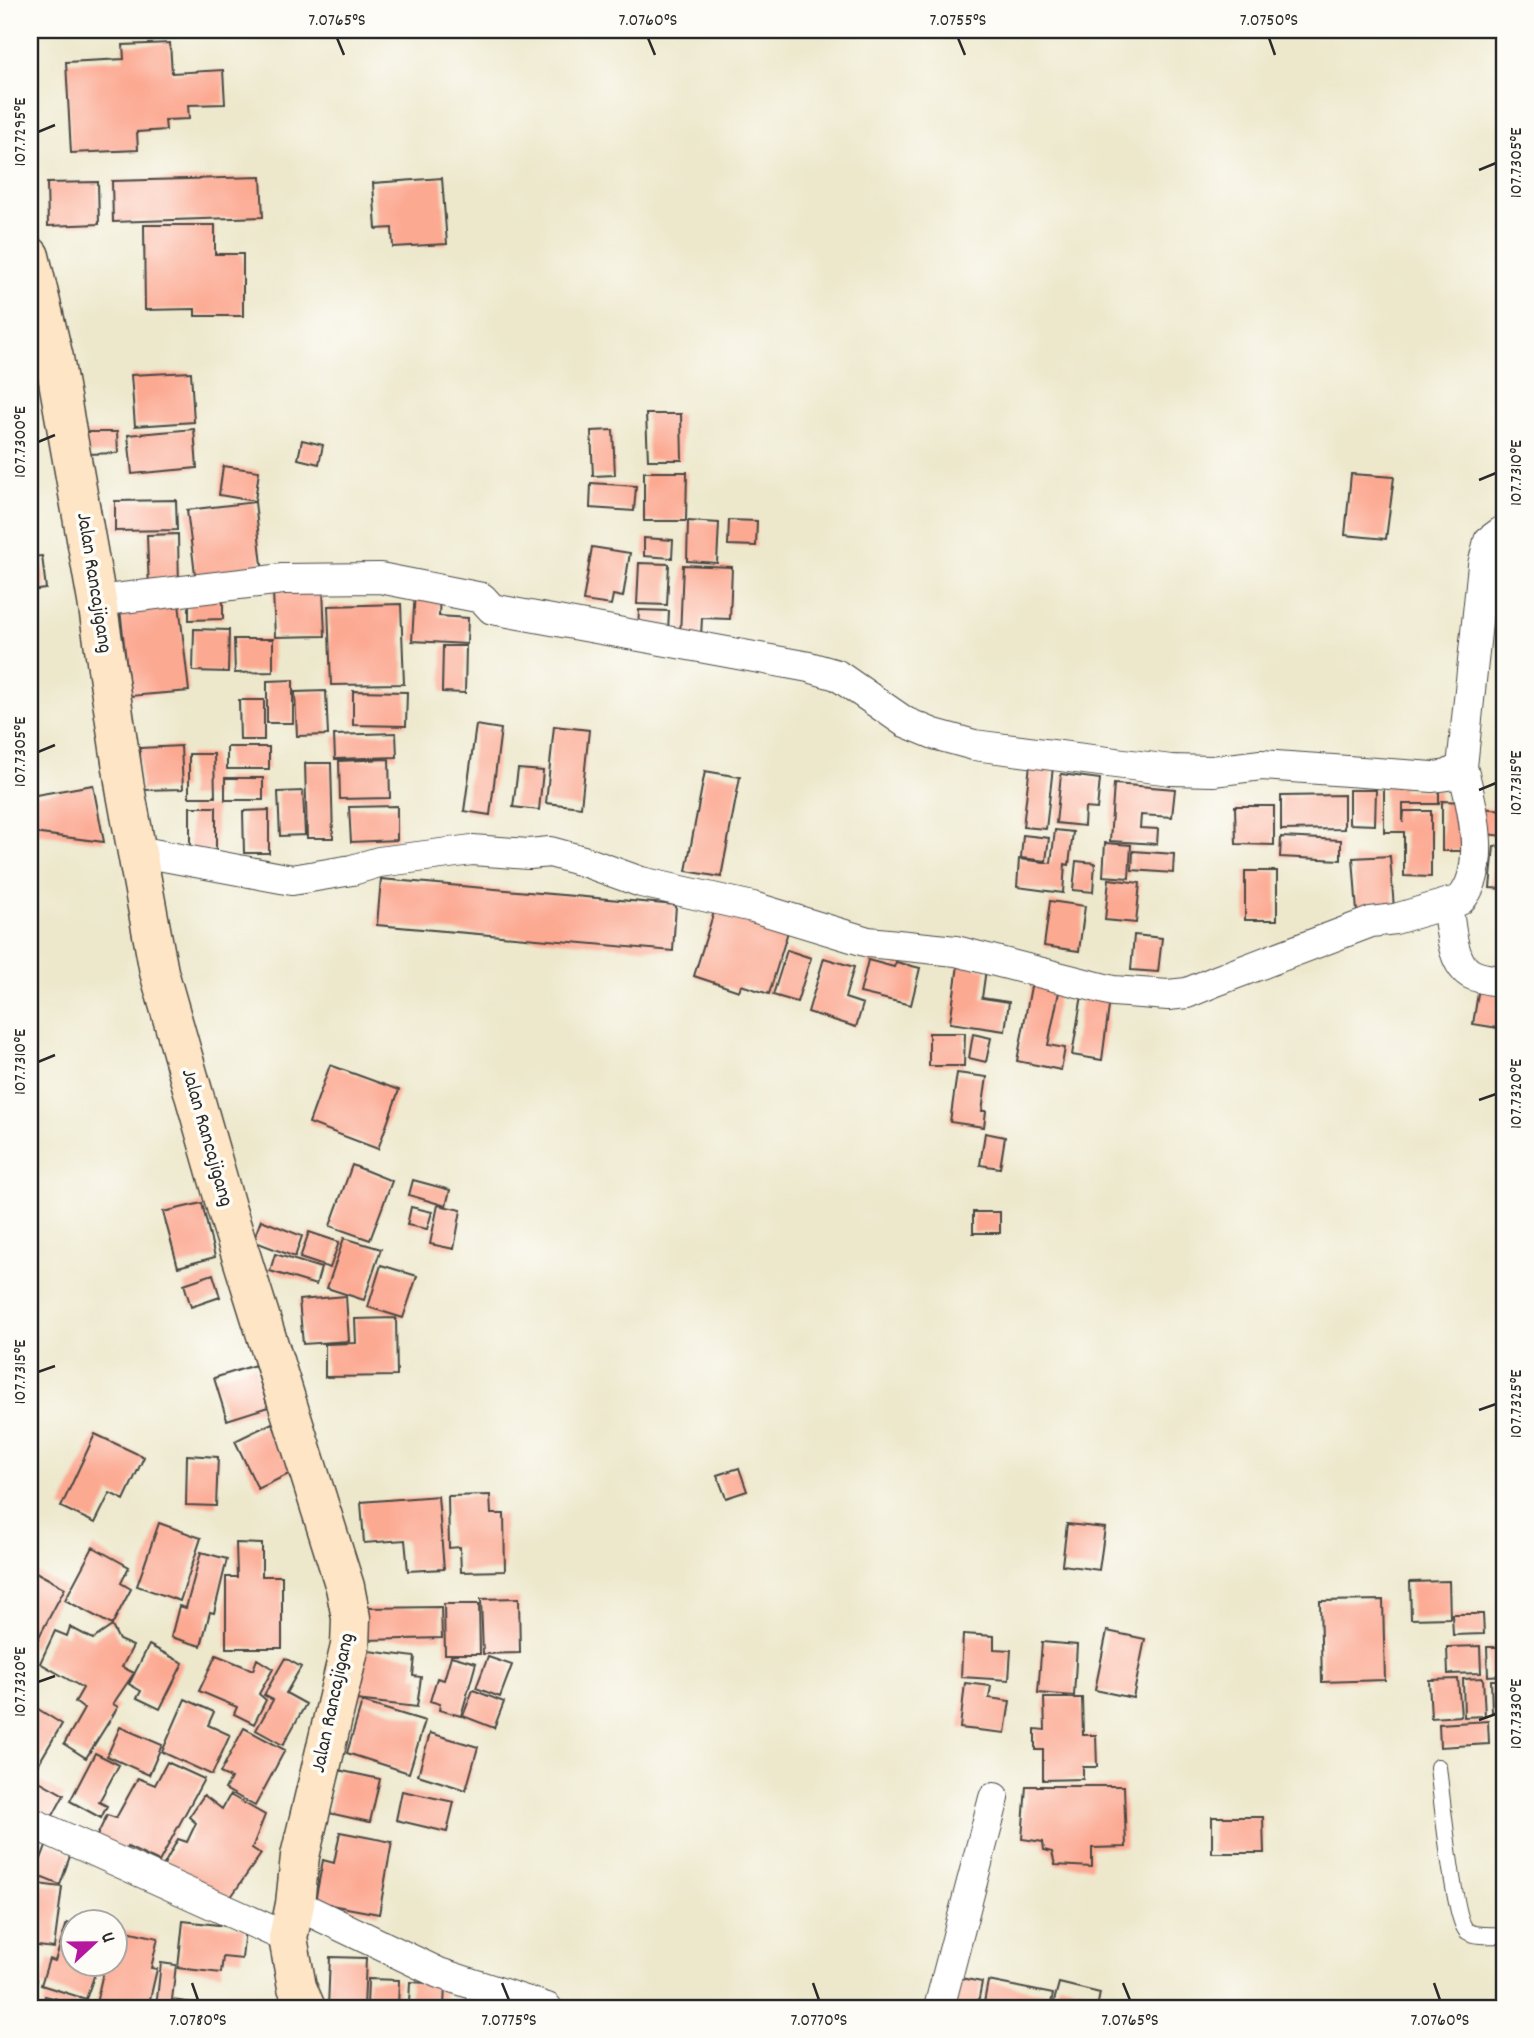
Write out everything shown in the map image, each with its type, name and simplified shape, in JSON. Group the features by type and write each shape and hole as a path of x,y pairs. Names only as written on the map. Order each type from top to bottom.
{"main road":[{"name":"Jalan Rancajigang","path":"30,256 54,358 97,601 125,788 163,984 228,1214 345,1587 351,1618 350,1646 300,1856 291,1921 297,1987 306,2008"}],"street":[{"path":"137,851 292,880 352,870 379,862 472,850 529,854 550,852 583,860 641,882 753,907 868,942 956,951 1113,991 1168,995 1187,993 1371,922 1395,919 1447,905 1460,900 1466,893 1473,867 1476,839 1473,808 1462,767 1483,565 1489,541 1504,530"},
{"path":"97,601 283,579 380,578 482,598 492,609 809,667 837,675 905,722 934,734 975,745 1171,770 1213,771 1261,765 1433,777 1448,775 1462,767"},
{"path":"1447,905 1457,957 1463,967 1471,974 1504,982"},
{"path":"939,2008 994,1798"},
{"path":"30,1822 291,1921 547,2008"}],"lane":[{"path":"1438,1767 1460,1920 1467,1931 1475,1934 1504,1936"}],"building":[{"path":"170,43 172,73 223,70 225,104 188,105 189,119 165,120 166,130 137,132 138,150 71,153 66,62 124,59 123,45"},
{"path":"261,177 263,217 113,222 112,181"},
{"path":"442,178 447,244 393,247 392,228 376,229 373,183"},
{"path":"98,182 99,224 48,226 47,183"},
{"path":"144,225 215,225 215,254 243,254 243,316 195,316 195,309 145,310"},
{"path":"191,372 194,422 135,426 131,375"},
{"path":"646,414 681,414 682,460 648,460"},
{"path":"194,429 197,468 132,474 128,435"},
{"path":"613,430 615,475 593,476 591,431"},
{"path":"87,432 117,432 118,453 87,454"},
{"path":"302,440 323,445 319,464 298,459"},
{"path":"223,466 259,471 255,501 219,495"},
{"path":"644,472 687,472 686,521 644,521"},
{"path":"1351,474 1394,477 1386,539 1345,535"},
{"path":"591,483 636,486 634,511 590,508"},
{"path":"176,500 177,530 115,531 115,501"},
{"path":"255,502 263,574 196,582 187,510"},
{"path":"729,520 757,521 756,546 728,545"},
{"path":"688,521 719,523 717,563 687,561"},
{"path":"178,534 179,590 149,590 147,535"},
{"path":"644,538 673,540 672,558 644,556"},
{"path":"592,547 630,553 623,597 613,595 611,605 583,601"},
{"path":"42,556 46,589 30,591 30,557"},
{"path":"639,563 669,564 667,605 637,604"},
{"path":"683,565 732,567 730,619 702,618 701,637 680,636"},
{"path":"323,589 325,636 275,637 273,591"},
{"path":"415,591 440,592 439,616 468,618 467,644 412,641"},
{"path":"223,592 223,619 189,620 189,593"},
{"path":"179,603 189,691 130,696 120,609"},
{"path":"401,604 404,684 331,685 328,606"},
{"path":"639,610 669,611 668,632 638,631"},
{"path":"194,629 229,630 228,672 193,671"},
{"path":"234,639 273,639 273,672 235,673"},
{"path":"443,646 466,646 465,693 442,692"},
{"path":"293,680 293,723 267,723 267,681"},
{"path":"326,691 328,735 297,736 295,692"},
{"path":"353,691 407,692 406,726 353,725"},
{"path":"239,700 264,700 264,740 240,740"},
{"path":"476,725 501,729 490,815 464,811"},
{"path":"554,726 589,730 581,807 546,803"},
{"path":"396,733 397,757 335,759 334,735"},
{"path":"181,746 183,789 141,790 140,748"},
{"path":"227,747 269,747 269,769 227,769"},
{"path":"189,754 214,754 215,797 189,797"},
{"path":"389,759 390,798 340,799 339,761"},
{"path":"305,763 331,763 333,838 307,838"},
{"path":"1030,764 1053,767 1046,829 1023,827"},
{"path":"518,769 543,771 539,810 513,807"},
{"path":"705,771 740,777 721,877 686,871"},
{"path":"1061,774 1100,779 1097,809 1085,808 1084,826 1056,823"},
{"path":"225,778 263,778 263,800 225,800"},
{"path":"1114,784 1175,789 1172,817 1141,815 1140,828 1158,829 1157,844 1110,841"},
{"path":"93,785 104,842 33,833 30,796"},
{"path":"1384,785 1403,785 1403,790 1439,790 1439,804 1403,804 1403,823 1404,811 1431,811 1431,877 1404,876 1404,832 1384,832"},
{"path":"1349,790 1376,790 1375,825 1349,824"},
{"path":"303,791 305,835 280,836 278,792"},
{"path":"1344,795 1344,829 1281,830 1281,796"},
{"path":"1442,801 1464,802 1464,851 1442,851"},
{"path":"397,806 397,840 351,842 349,807"},
{"path":"1235,806 1274,806 1274,845 1236,844"},
{"path":"190,807 216,807 216,850 190,850"},
{"path":"1479,808 1504,810 1504,836 1476,833"},
{"path":"269,810 269,853 244,853 243,811"},
{"path":"1055,830 1073,832 1069,865 1065,864 1063,893 1017,887 1019,859 1051,863"},
{"path":"1023,835 1049,838 1046,861 1021,858"},
{"path":"1281,837 1341,840 1341,860 1280,857"},
{"path":"1105,843 1131,845 1129,878 1103,876"},
{"path":"1494,846 1504,847 1504,889 1490,888"},
{"path":"1133,851 1174,854 1173,873 1132,870"},
{"path":"1390,856 1394,909 1357,912 1353,858"},
{"path":"1076,861 1095,863 1093,892 1073,890"},
{"path":"1245,871 1277,871 1277,920 1245,920"},
{"path":"381,879 676,905 673,951 377,925"},
{"path":"1109,879 1140,883 1136,923 1105,920"},
{"path":"1050,901 1085,906 1079,951 1044,946"},
{"path":"717,902 790,925 769,994 741,985 739,991 694,976"},
{"path":"1134,935 1162,938 1158,972 1131,970"},
{"path":"787,950 811,958 797,1002 773,995"},
{"path":"824,958 854,967 845,998 863,1004 856,1027 808,1012"},
{"path":"868,960 894,967 896,962 920,968 911,1005 860,993"},
{"path":"958,965 986,969 982,998 1009,1002 1005,1031 950,1023"},
{"path":"1032,981 1060,987 1048,1045 1065,1048 1061,1070 1017,1061"},
{"path":"1479,987 1504,997 1504,1029 1473,1024"},
{"path":"1082,995 1110,999 1102,1060 1072,1055"},
{"path":"929,1033 965,1033 964,1066 929,1066"},
{"path":"973,1034 991,1038 986,1062 969,1058"},
{"path":"330,1065 399,1090 378,1149 309,1123"},
{"path":"957,1073 987,1077 982,1111 986,1111 984,1127 950,1122"},
{"path":"985,1133 1005,1137 1000,1168 980,1165"},
{"path":"352,1165 392,1181 370,1240 330,1226"},
{"path":"413,1180 450,1190 446,1206 409,1195"},
{"path":"202,1203 215,1257 178,1267 163,1212"},
{"path":"438,1205 461,1210 454,1249 430,1244"},
{"path":"411,1207 432,1212 427,1229 407,1225"},
{"path":"973,1212 1000,1212 1000,1233 973,1233"},
{"path":"261,1220 302,1236 295,1257 253,1241"},
{"path":"309,1232 339,1242 330,1268 300,1258"},
{"path":"344,1238 381,1249 364,1300 327,1288"},
{"path":"275,1254 321,1268 316,1285 270,1271"},
{"path":"381,1265 417,1276 403,1318 368,1307"},
{"path":"213,1274 220,1297 191,1307 184,1284"},
{"path":"346,1296 349,1341 303,1344 299,1300"},
{"path":"396,1318 397,1376 325,1377 325,1344 356,1343 355,1319"},
{"path":"255,1365 268,1407 227,1420 214,1378"},
{"path":"272,1423 295,1471 258,1489 235,1441"},
{"path":"95,1434 144,1457 124,1500 110,1493 95,1523 61,1507"},
{"path":"187,1455 218,1457 216,1506 186,1505"},
{"path":"739,1468 747,1491 726,1498 717,1475"},
{"path":"490,1495 491,1514 504,1514 505,1571 461,1572 460,1547 449,1548 448,1496"},
{"path":"438,1496 444,1569 408,1571 405,1540 364,1543 361,1502"},
{"path":"159,1523 201,1538 180,1601 137,1586"},
{"path":"1067,1524 1105,1528 1099,1570 1062,1565"},
{"path":"236,1543 262,1544 262,1576 282,1576 282,1648 226,1648 226,1577 237,1577"},
{"path":"93,1547 129,1567 121,1583 131,1589 112,1625 65,1600"},
{"path":"201,1552 227,1559 214,1613 210,1612 201,1646 171,1637 179,1606 186,1608"},
{"path":"32,1570 65,1588 33,1648 30,1646"},
{"path":"1449,1581 1450,1618 1411,1619 1410,1582"},
{"path":"519,1598 520,1653 483,1654 481,1599"},
{"path":"1383,1600 1385,1680 1322,1682 1320,1601"},
{"path":"444,1604 479,1604 480,1654 445,1654"},
{"path":"441,1607 442,1638 366,1640 364,1608"},
{"path":"1452,1614 1483,1614 1484,1634 1453,1635"},
{"path":"112,1626 119,1640 133,1646 122,1667 134,1673 113,1704 118,1707 86,1758 64,1744 84,1709 75,1702 83,1688 40,1663 55,1631 67,1636 70,1627 93,1639"},
{"path":"1107,1631 1145,1639 1133,1698 1095,1690"},
{"path":"963,1634 994,1636 994,1649 1011,1650 1009,1680 961,1677"},
{"path":"1042,1642 1077,1645 1074,1696 1038,1693"},
{"path":"149,1645 183,1663 160,1709 137,1698 141,1691 129,1684"},
{"path":"1480,1646 1481,1673 1448,1674 1447,1647"},
{"path":"1487,1647 1504,1647 1504,1675 1488,1676"},
{"path":"361,1650 415,1657 413,1676 421,1677 417,1707 356,1700"},
{"path":"216,1655 253,1670 257,1659 273,1669 259,1694 266,1700 254,1724 234,1714 237,1707 199,1691"},
{"path":"451,1656 476,1663 461,1716 439,1710 440,1704 430,1701 437,1678 444,1680"},
{"path":"488,1657 512,1665 500,1697 476,1688"},
{"path":"285,1658 301,1667 286,1693 306,1704 283,1745 256,1730 273,1700 264,1695"},
{"path":"1483,1678 1485,1716 1464,1717 1463,1679"},
{"path":"1458,1679 1461,1716 1431,1718 1429,1680"},
{"path":"1491,1680 1504,1680 1504,1711 1492,1712"},
{"path":"965,1683 991,1686 989,1698 1010,1701 1005,1733 960,1728"},
{"path":"473,1690 504,1702 494,1728 463,1716"},
{"path":"1044,1698 1082,1698 1083,1735 1096,1735 1097,1767 1083,1767 1083,1779 1043,1780 1043,1750 1035,1750 1035,1729 1045,1730"},
{"path":"185,1699 214,1712 208,1725 230,1735 212,1775 162,1752"},
{"path":"362,1702 425,1721 409,1773 347,1753"},
{"path":"30,1704 62,1724 30,1778"},
{"path":"1488,1721 1489,1744 1440,1747 1439,1724"},
{"path":"120,1727 162,1745 149,1775 107,1756"},
{"path":"244,1728 285,1750 255,1806 225,1789 231,1778 220,1773"},
{"path":"430,1733 478,1747 466,1790 418,1775"},
{"path":"95,1753 119,1765 99,1802 107,1806 101,1818 70,1801"},
{"path":"167,1762 204,1779 159,1862 128,1847 123,1857 93,1844 107,1815 116,1818 138,1778 155,1785"},
{"path":"338,1770 380,1779 370,1822 329,1813"},
{"path":"32,1777 64,1795 48,1825 30,1815"},
{"path":"1026,1786 1124,1786 1126,1847 1092,1848 1092,1867 1055,1865 1052,1852 1044,1850 1043,1842 1022,1839"},
{"path":"402,1791 454,1802 447,1832 396,1820"},
{"path":"204,1795 222,1809 230,1795 265,1815 252,1848 261,1854 226,1904 162,1868 178,1839 187,1842 196,1823 189,1817"},
{"path":"1212,1817 1263,1817 1264,1853 1212,1853"},
{"path":"340,1832 392,1842 379,1914 315,1902 323,1860 334,1863"},
{"path":"30,1836 42,1841 30,1875"},
{"path":"47,1843 71,1853 60,1885 35,1875"},
{"path":"30,1883 62,1887 54,1948 30,1945"},
{"path":"183,1921 245,1928 242,1959 223,1957 221,1973 178,1968"},
{"path":"130,1932 158,1938 151,1968 157,1969 148,2008 95,2008 102,1979 130,1979"},
{"path":"60,1945 60,1979 93,1979 86,1999 41,1985 49,1959 55,1961"},
{"path":"330,1957 366,1958 364,2008 328,2008"},
{"path":"161,1963 176,1965 172,2000 201,2004 201,2008 156,2008"},
{"path":"950,1976 982,1982 977,2008 945,2008"},
{"path":"30,1978 37,1979 32,2008 30,2008"},
{"path":"368,1979 399,1980 398,2008 367,2008"},
{"path":"988,1981 1053,1994 1050,2008 983,2008"},
{"path":"410,1982 445,1984 444,2008 400,2008 400,2003 409,2003"},
{"path":"1059,1983 1100,1993 1097,2008 1065,2008 1053,2005"},
{"path":"45,1996 82,2005 81,2008 42,2008"}]}
